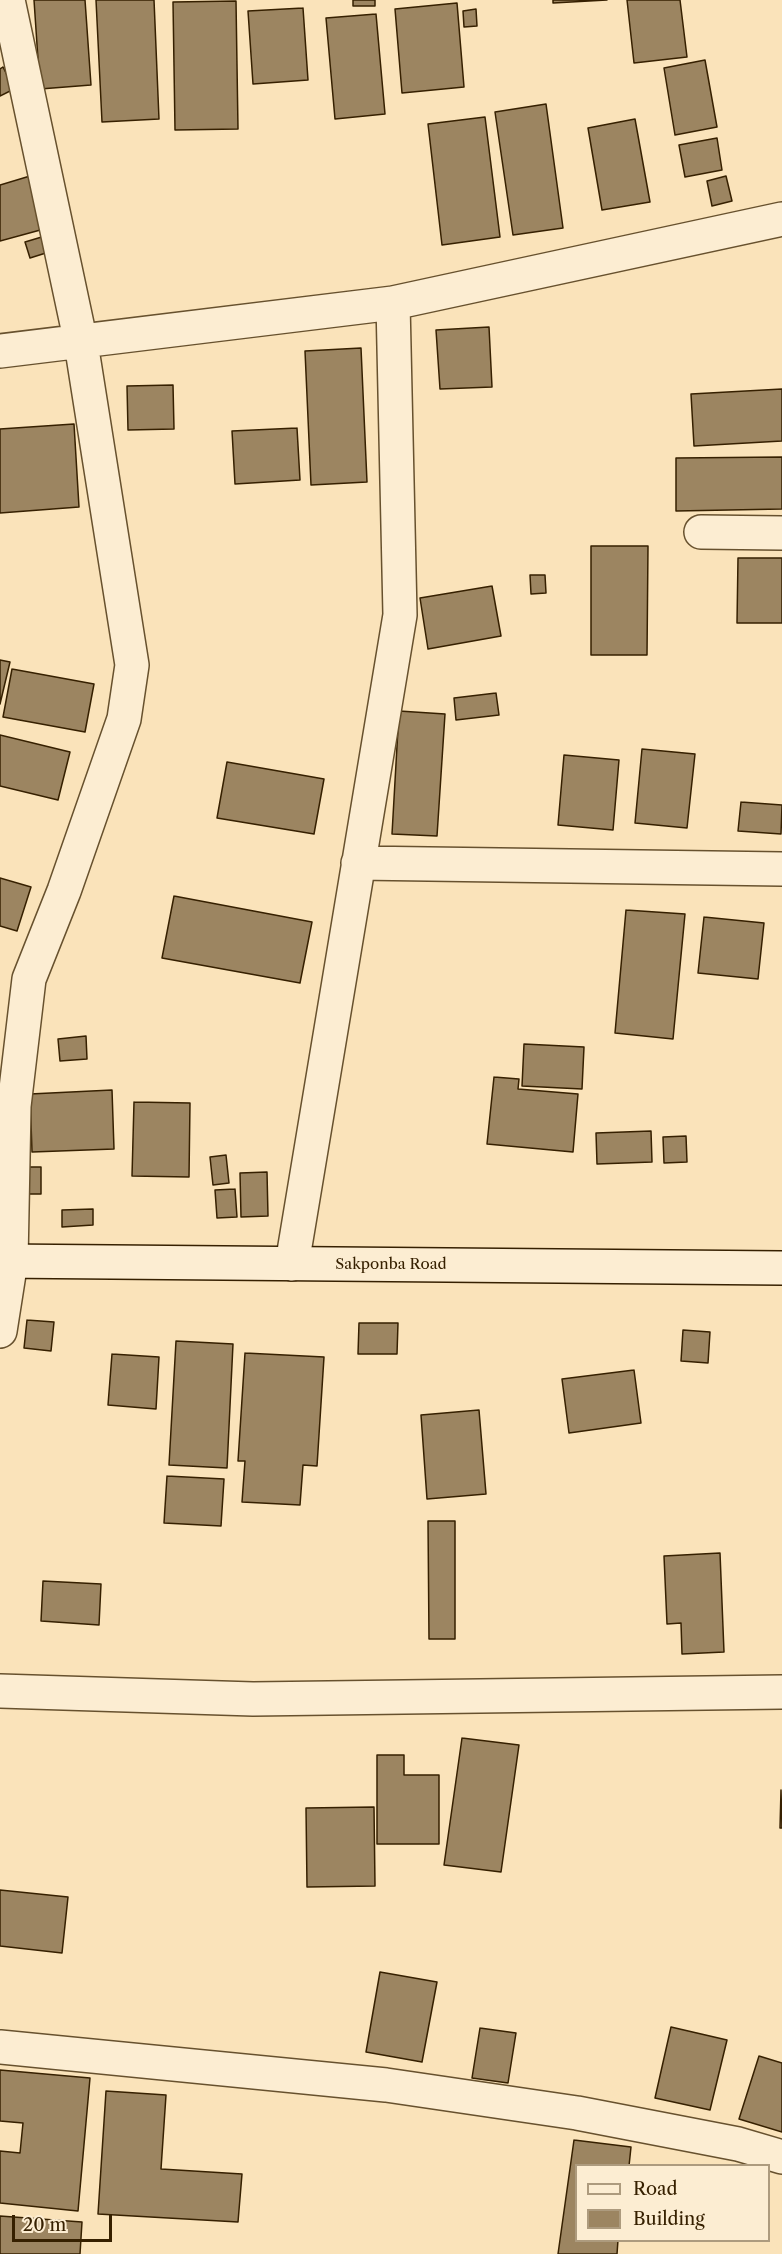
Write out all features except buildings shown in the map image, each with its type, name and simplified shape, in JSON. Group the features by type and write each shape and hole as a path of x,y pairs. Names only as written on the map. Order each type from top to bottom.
{"street":[{"path":"0,1330 14,1106 29,979 64,891 124,719 132,664 81,343 8,0"},
{"path":"0,351 81,343 393,303 782,219"},
{"path":"292,1264 400,615 393,303"},
{"path":"701,532 782,533"},
{"path":"358,864 782,869"},
{"name":"Sakponba Road","path":"5,1262 782,1268"},
{"path":"0,1691 253,1699 782,1692"},
{"path":"0,2048 386,2085 577,2113 738,2144 782,2157"}]}
